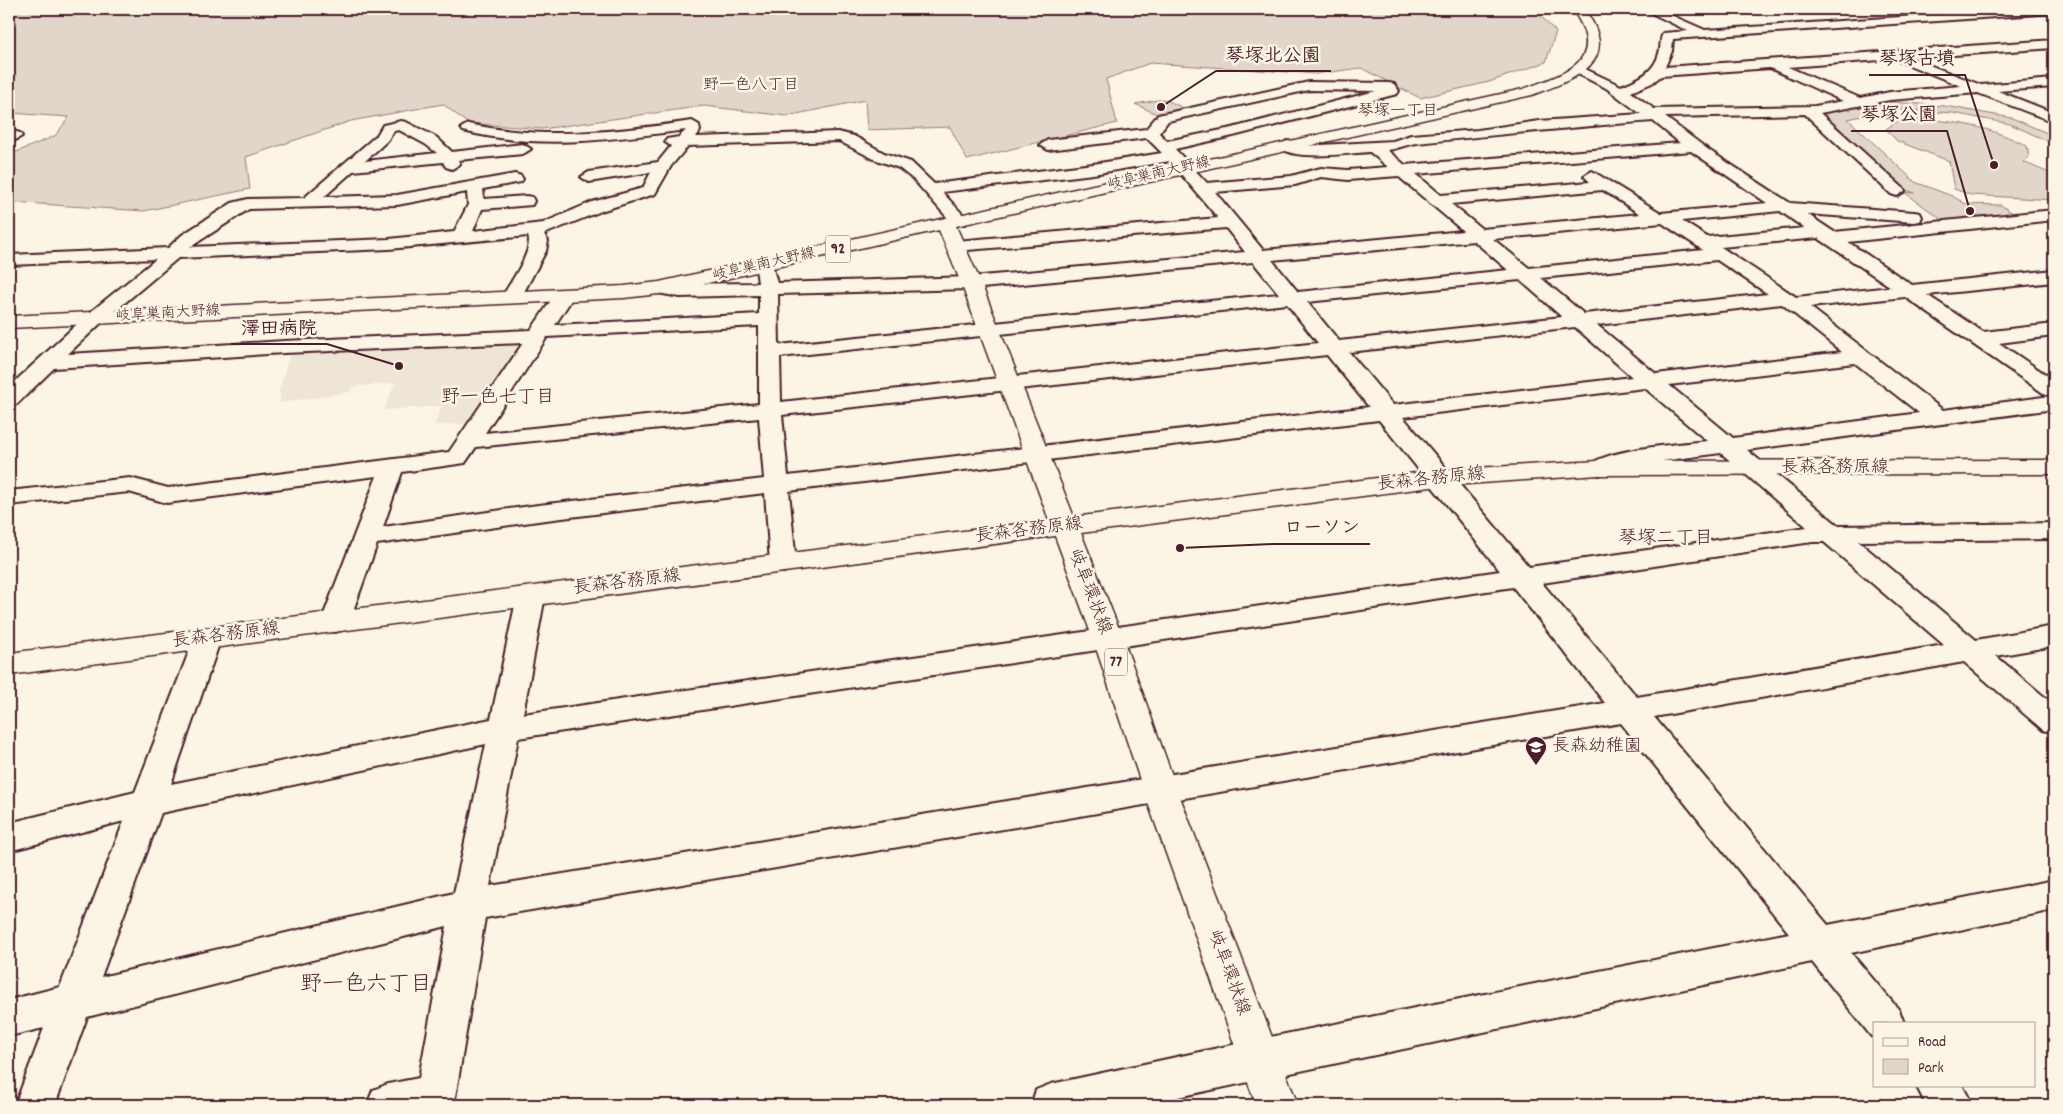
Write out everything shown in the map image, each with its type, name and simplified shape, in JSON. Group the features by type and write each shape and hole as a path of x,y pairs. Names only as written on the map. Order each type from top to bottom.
{"main road":[{"name":"岐阜巣南大野線","path":"9,322 624,292 659,288 953,230 1182,164 1287,146 1519,94 1548,84 1576,70 1590,59 1594,46 1593,35 1578,9"},
{"name":"岐阜環状線","path":"953,230 971,283 1063,527 1108,639 1160,789 1277,1105"},
{"name":"長森各務原線","path":"9,664 1439,478 1599,468 2054,467"}],"street":[{"path":"1578,9 1622,9"},
{"path":"1648,9 1730,45"},
{"path":"1962,9 2008,24"},
{"path":"1618,91 1625,90 1647,80 1657,72 1666,51 1667,36 2054,10"},
{"path":"1794,16 1847,37"},
{"path":"2036,34 2054,40"},
{"path":"1866,44 2054,118"},
{"path":"1657,72 2054,44"},
{"path":"1747,53 1856,102"},
{"path":"1576,70 1597,76 1693,146 2054,390"},
{"path":"1287,146 1302,150 1374,147 1396,145 1411,139 1478,134 1539,125 1651,115 1814,110 1890,96 2054,83"},
{"path":"1151,133 1163,118 1242,99 1309,86 1388,86 1392,91 1233,132 1182,164"},
{"path":"1807,109 1897,191"},
{"path":"310,201 383,137 388,128 401,125 428,139 448,156 469,187 476,205 461,237"},
{"path":"468,128 520,144"},
{"path":"1048,145 1151,133 1182,164 1334,346 1439,478 1884,1022"},
{"path":"9,134 15,136 9,140"},
{"path":"350,167 448,156 520,144 595,149 685,141 838,136 847,138 880,157 902,163 931,189 942,206 953,230 1231,222"},
{"path":"9,260 389,244 547,228 612,201 648,191 663,166 685,141"},
{"path":"931,189 1093,168 1182,164 1296,180 1301,176 1311,175 1339,173 1348,175 1693,146"},
{"path":"1374,147 2054,722"},
{"path":"1563,157 1712,248 1789,300 1939,418"},
{"path":"589,177 663,166"},
{"path":"9,399 95,318 188,239 238,207 248,204 310,201 397,200 515,179"},
{"path":"1437,200 1606,185"},
{"path":"476,205 526,201"},
{"path":"659,288 680,291 768,287 971,283 1784,207 1924,218 1957,225"},
{"path":"769,352 1525,274 1712,248 1826,235 2046,216 2054,224"},
{"path":"512,297 537,251 539,241 534,230"},
{"path":"764,266 768,287 770,410 782,564"},
{"path":"470,441 770,410 1580,320 1789,300 1911,292 2054,276"},
{"path":"9,498 130,485 167,496 457,458 470,441 565,294"},
{"path":"48,362 768,319"},
{"path":"1980,339 2054,330"},
{"path":"367,537 538,513 1859,356"},
{"path":"1599,468 1619,460 2054,402"},
{"path":"335,622 393,465"},
{"path":"9,837 148,802 504,728 1812,534 2054,531"},
{"path":"388,1105 435,1100 469,905 531,596"},
{"path":"9,1018 469,905 1629,710 2054,636"},
{"path":"34,1105 148,802 206,638"},
{"path":"1051,1105 1260,1059 2054,895"},
{"path":"1937,1086 1952,1105"}],"shaded area":[{"path":"527,341 477,423 434,425 442,406 384,410 395,383 352,387 350,392 279,403 281,394 278,394 291,349"}],"green space":[{"path":"9,9 1534,9 1556,32 1546,62 1489,82 1420,98 1361,68 1316,74 1150,63 1106,79 1117,123 967,160 950,127 867,130 865,100 787,116 704,106 542,129 467,123 443,104 351,121 246,157 250,189 144,211 25,203 9,204 9,155 55,136 69,117 9,113"},
{"path":"1164,99 1188,110 1163,117 1135,104"},
{"path":"1882,101 1945,106 2012,118 2054,136 2054,144 2010,124 1953,113 1893,109 1848,119 1915,182 1952,196 1966,204 2001,205 2018,217 1952,222 1941,219 1904,192 1915,193 1895,186 1818,113"},
{"path":"1927,119 1978,127 2027,146 2029,157 2023,162 2054,175 2054,200 1971,195 1954,189 1949,161 1897,141 1886,129 1898,121"}],"place":[{"name":"琴塚北公園","path":"1161,107"},
{"name":"琴塚古墳","path":"1994,165"},
{"name":"琴塚公園","path":"1970,211"},
{"name":"澤田病院","path":"399,366"},
{"name":"ローソン","path":"1180,548"},
{"name":"長森幼稚園","path":"1536,766"}],"district":[{"name":"野一色八丁目","path":"751,85"},
{"name":"琴塚一丁目","path":"1398,111"},
{"name":"野一色七丁目","path":"498,398"},
{"name":"琴塚二丁目","path":"1666,539"},
{"name":"野一色六丁目","path":"366,985"}]}
